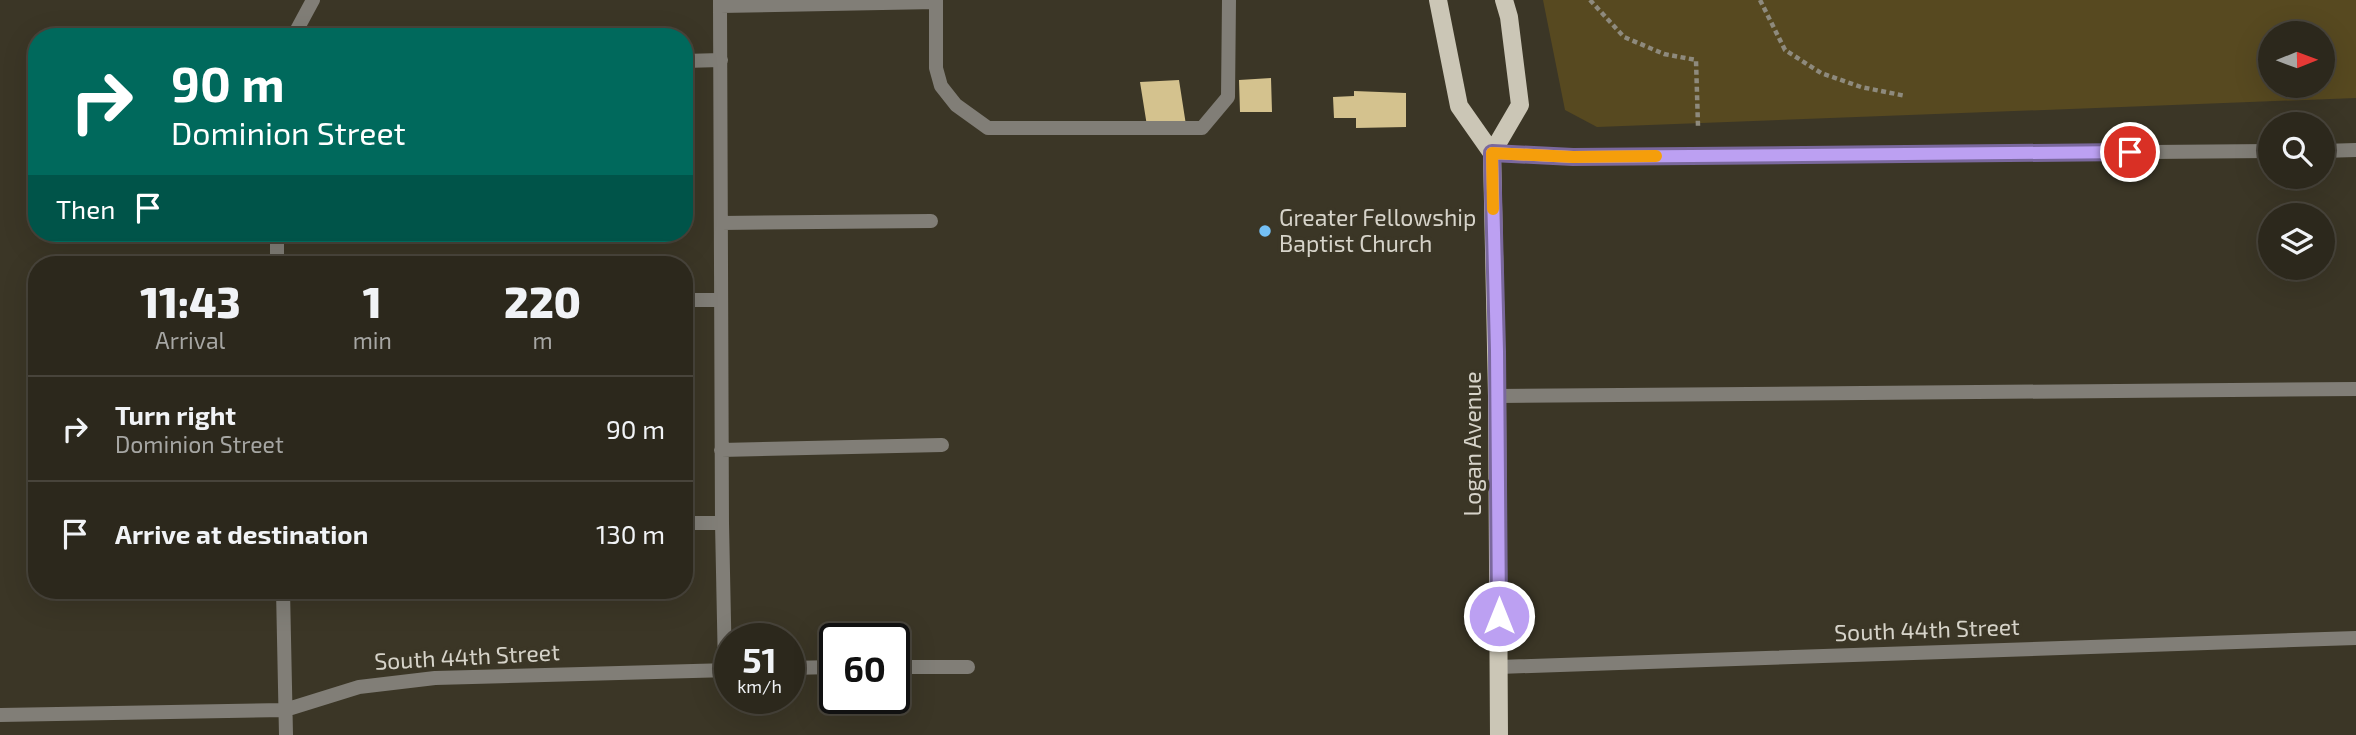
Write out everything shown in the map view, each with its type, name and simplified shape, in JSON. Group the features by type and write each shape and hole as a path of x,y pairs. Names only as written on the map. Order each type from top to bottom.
{"main road":[{"path":"1438,0 1459,106 1492,153 1520,105 1509,17 1504,0"},
{"name":"Logan Avenue","path":"1492,153 1499,735"}],"street":[{"path":"298,28 313,0"},
{"path":"725,623 721,450 720,3 936,1 936,68 941,86 956,105 988,128 1202,128 1228,97 1229,0"},
{"path":"693,61 721,60"},
{"path":"2335,151 2356,150"},
{"path":"1492,153 1573,157 2258,151"},
{"path":"721,223 931,221"},
{"path":"693,300 721,300"},
{"path":"1497,396 2356,389"},
{"path":"721,450 943,445"},
{"path":"693,523 722,523"},
{"path":"283,599 286,735"},
{"name":"South 44th Street","path":"1499,667 2356,638"},
{"path":"910,667 968,667"},
{"name":"South 44th Street","path":"0,715 285,710 359,687 435,678 714,670"}],"path":[{"path":"1590,0 1624,37 1664,54 1696,60 1698,126"},
{"path":"1760,0 1785,50 1821,74 1861,87 1906,96"}],"shaded area":[{"path":"1543,0 2356,0 2356,98 1597,127 1565,110"}],"building":[{"path":"1271,78 1272,112 1240,112 1239,80"},
{"path":"1179,80 1186,125 1147,126 1140,82"},
{"path":"1354,91 1406,93 1406,127 1356,128 1356,118 1334,118 1333,97 1354,96"}],"slow traffic":[{"path":"1493,209 1492,153 1573,157 1656,156"}],"place":[{"name":"Greater Fellowship Baptist Church","path":"1265,231"}],"route":[{"path":"1499,616 1492,153 1573,157 2130,152"}]}
